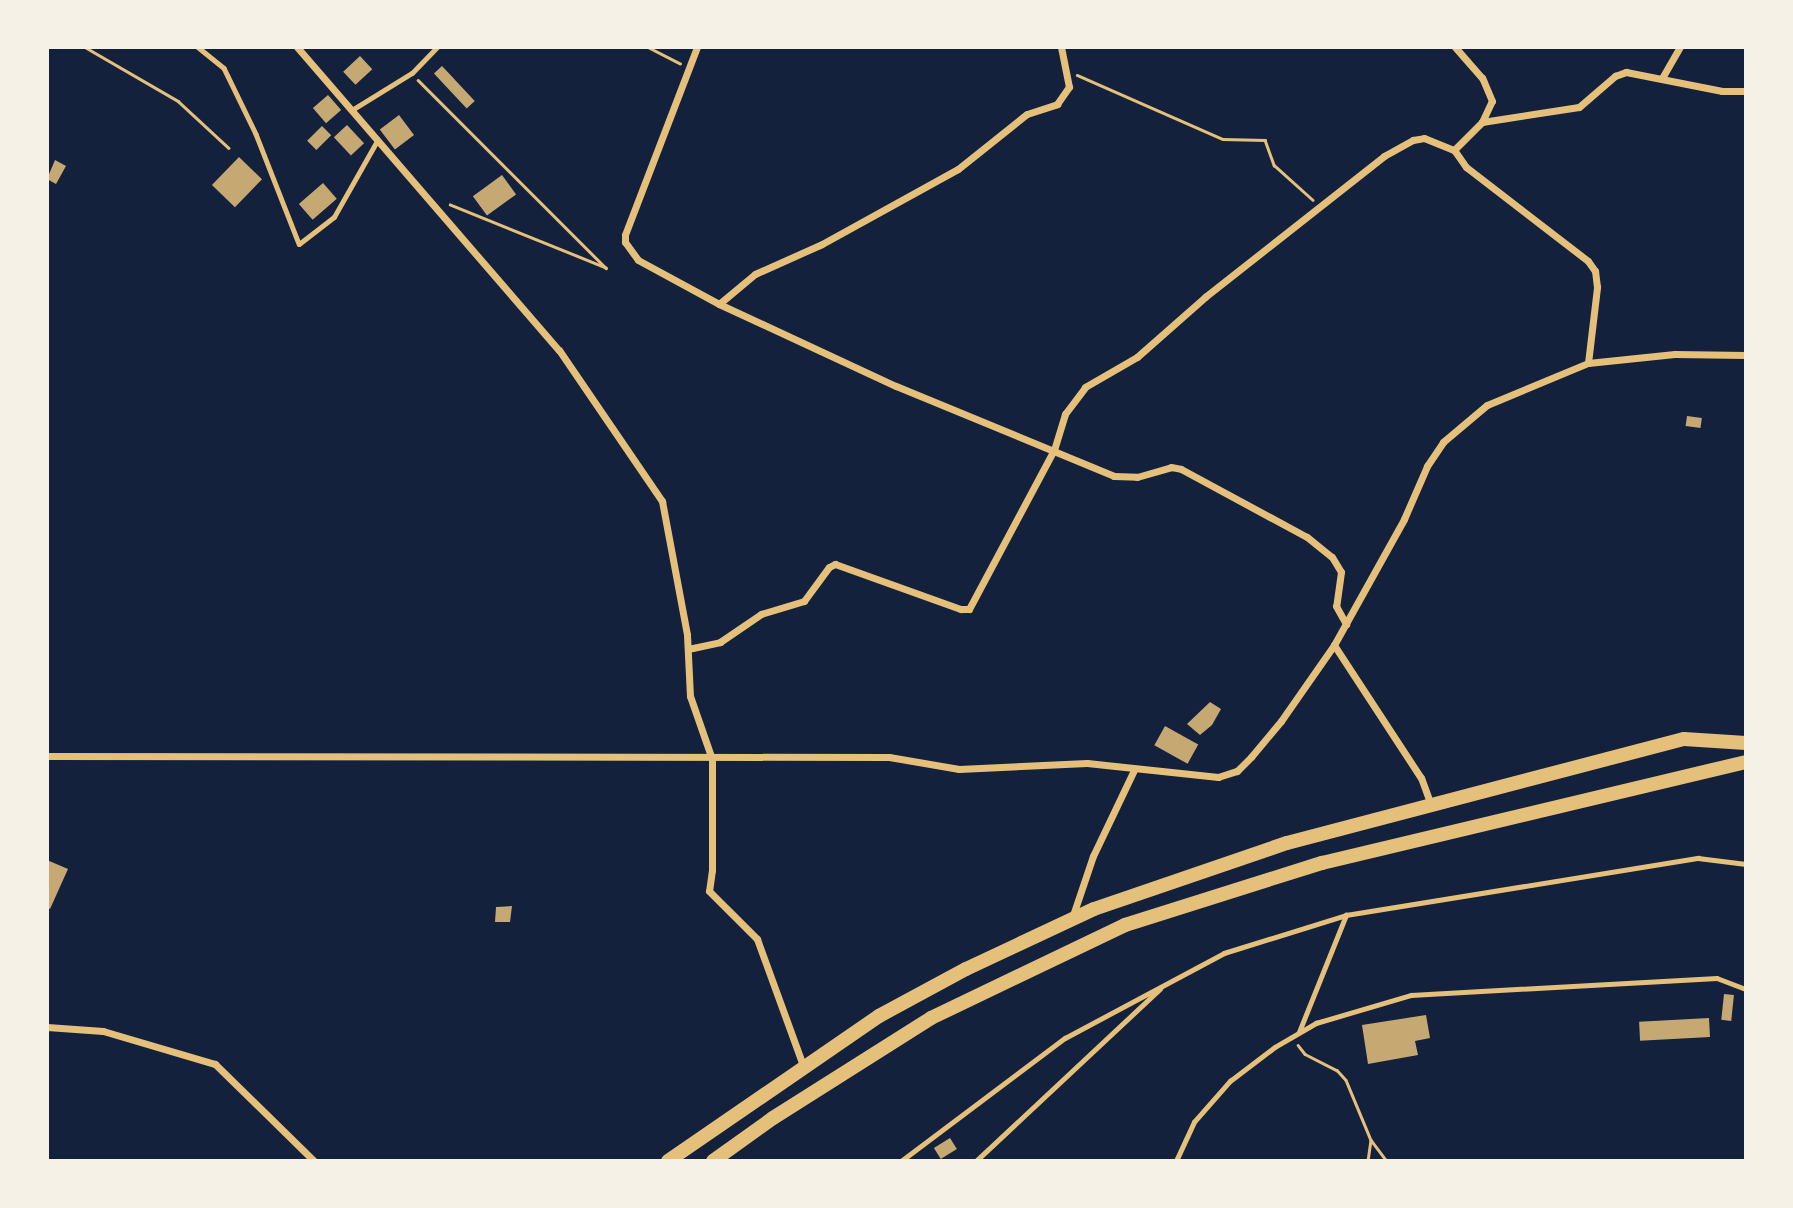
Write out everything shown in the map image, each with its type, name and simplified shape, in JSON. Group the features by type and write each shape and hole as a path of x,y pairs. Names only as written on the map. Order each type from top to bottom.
{"main road":[{"path":"668,1161 879,1016 966,969 1094,909 1287,843 1684,739 1746,743"},
{"path":"713,1161 773,1118 931,1017 1125,925 1322,863 1746,762"}],"street":[{"path":"297,47 559,350 662,500 688,649 690,696 712,759 712,870 709,891 757,939 804,1068"},
{"path":"698,47 627,228 625,243 638,260 719,304 884,381 1114,476 1137,477 1171,467 1181,469 1319,545 1339,566 1341,579 1336,606 1346,624"},
{"path":"719,304 755,274 822,244 946,175 990,147 1027,114 1057,104 1069,87 1061,47"},
{"path":"1454,150 1482,122 1492,101 1488,85 1455,47"},
{"path":"1662,78 1680,47"},
{"path":"1482,122 1579,107 1615,76 1626,72 1722,92 1746,91"},
{"path":"688,649 720,642 761,614 804,601 829,567 835,564 961,609 969,609 1054,450 1065,414 1085,387 1137,357 1205,297 1367,167 1413,140 1437,140 1454,150 1466,167 1580,255 1595,271 1596,304 1588,363"},
{"path":"47,756 712,759 889,757 959,769 1087,763 1218,778 1237,771 1281,721 1334,645 1404,519 1427,466 1443,442 1487,405 1588,363 1675,354 1746,355"},
{"path":"1334,645 1421,778 1431,805"},
{"path":"1072,919 1093,856 1133,770"},
{"path":"47,1027 103,1031 215,1064 314,1161"}],"lane":[{"path":"198,47 224,68 256,135 299,244 334,216 378,141"},
{"path":"351,110 412,74 437,47"},
{"path":"901,1161 1065,1038 1224,953 1346,915 1698,858 1746,864"},
{"path":"1299,1033 1346,915"},
{"path":"1176,1161 1194,1122 1230,1081 1316,1023 1411,995 1717,978 1746,989"},
{"path":"976,1161 1165,985"}],"path":[{"path":"85,47 178,101 229,148"},
{"path":"648,47 689,68"},
{"path":"1064,70 1223,139 1265,141 1273,165 1321,206"},
{"path":"412,74 606,268 449,205"},
{"path":"1291,1038 1305,1054 1337,1070 1346,1080 1371,1140 1387,1161"},
{"path":"1368,1161 1371,1140"}],"building":[{"path":"360,56 372,69 355,85 343,72"},
{"path":"442,66 475,101 467,109 434,74"},
{"path":"328,95 341,110 326,123 313,108"},
{"path":"399,115 414,135 395,149 380,129"},
{"path":"347,125 364,143 351,156 334,137"},
{"path":"322,126 331,135 316,150 307,141"},
{"path":"239,157 262,179 235,207 212,185"},
{"path":"55,160 66,166 56,184 47,179"},
{"path":"502,175 516,194 487,216 473,196"},
{"path":"323,183 337,199 313,220 299,204"},
{"path":"1687,416 1702,418 1700,428 1686,426"},
{"path":"1210,702 1221,709 1212,725 1200,735 1187,724"},
{"path":"1165,726 1198,744 1188,764 1154,745"},
{"path":"47,860 68,869 50,909 47,908"},
{"path":"512,906 510,922 495,922 496,907"},
{"path":"1724,994 1734,995 1731,1021 1721,1020"},
{"path":"1426,1015 1430,1038 1415,1041 1418,1055 1368,1064 1362,1025"},
{"path":"1709,1018 1710,1037 1640,1041 1639,1022"},
{"path":"950,1138 957,1149 941,1159 934,1148"}]}
